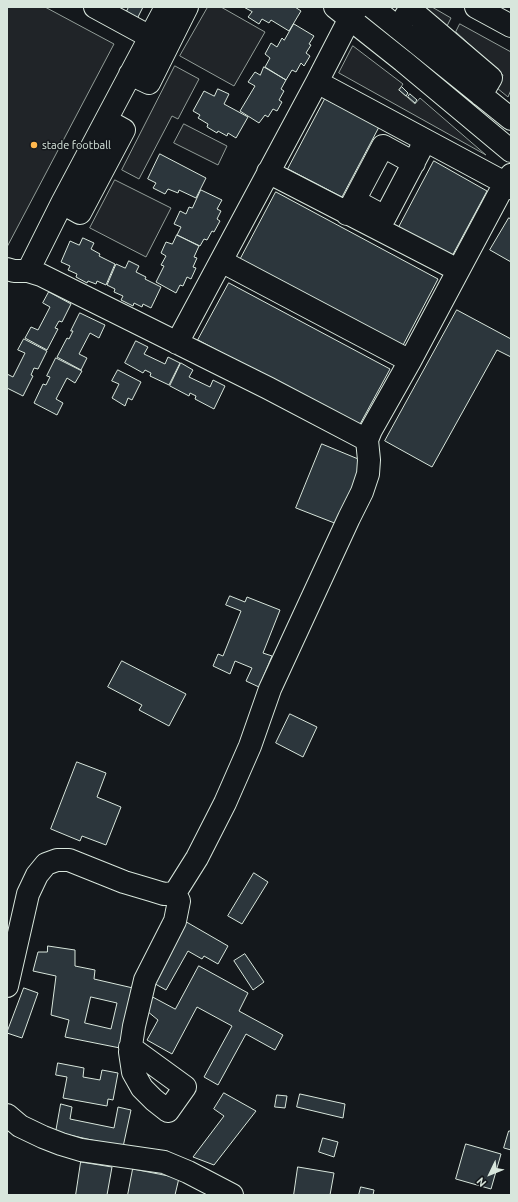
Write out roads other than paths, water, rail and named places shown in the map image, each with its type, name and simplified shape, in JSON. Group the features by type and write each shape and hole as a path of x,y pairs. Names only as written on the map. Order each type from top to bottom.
{"street":[{"path":"95,7 159,42"},
{"path":"166,7 149,83 130,74 106,120 124,130 80,213 62,203 17,270 47,278 268,388 367,440"},
{"path":"159,42 187,7"},
{"path":"372,7 511,119"},
{"path":"476,7 511,26"},
{"path":"177,343 317,82 348,11 511,151"},
{"path":"175,893 197,858 225,803 250,746 270,689 348,518 362,492 368,474 369,460 367,440 458,270 509,182 425,141 317,82"},
{"path":"268,172 351,207 385,217 425,141"},
{"path":"351,207 383,146 414,163"},
{"path":"351,207 458,270"},
{"path":"221,261 410,361"},
{"path":"7,986 28,894 37,874 46,864 57,860 69,860 124,882 164,894 175,893"},
{"path":"130,1047 145,980 175,921 179,901 175,893"},
{"path":"7,1115 20,1126 61,1144 81,1150 164,1162 188,1172 232,1195"}],"place":[{"name":"stade football","path":"34,145"}]}
